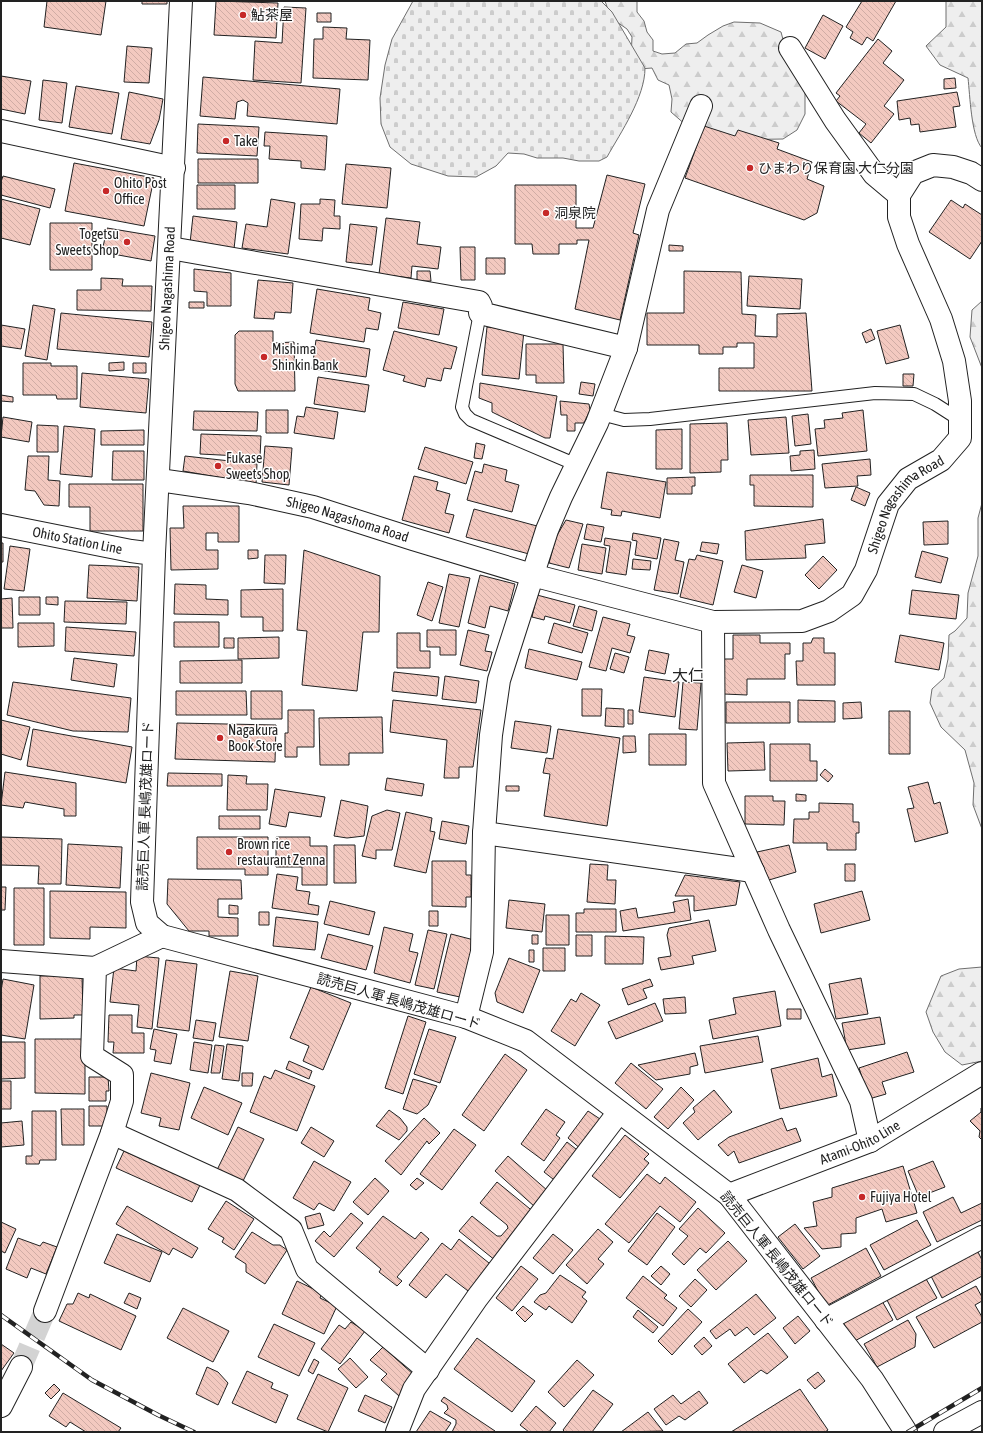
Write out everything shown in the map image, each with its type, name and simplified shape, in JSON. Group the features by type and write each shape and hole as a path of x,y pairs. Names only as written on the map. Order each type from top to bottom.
{"street":[{"name":"Shigeo Nagashima Road","path":"154,554 159,480 181,1"},
{"path":"790,48 835,120 874,174 899,195 913,173 933,165 953,167 971,173 982,180"},
{"path":"466,1017 482,952 484,833 490,735 499,680 546,530 601,414 626,348 658,210 701,106"},
{"path":"1,131 174,168"},
{"name":"Shigeo Nagashima Road","path":"532,575 713,622 802,621 829,611 852,595 866,570 888,504 908,479 941,460 960,438 960,401 954,361 941,319 908,244 899,217 899,195"},
{"path":"170,248 479,302 481,306 480,312 626,348"},
{"name":"Shigeo Nagashoma Road","path":"159,480 249,493 313,507 532,575"},
{"name":"Ohito Station Line","path":"1,525 131,551 154,554"},
{"name":"読売巨人軍 長嶋茂雄ロード","path":"154,554 142,902 147,923 162,936 466,1017 526,1041 729,1195 872,1379 906,1432"},
{"path":"713,622 714,783 778,930 861,1101 870,1141"},
{"path":"484,833 752,871"},
{"path":"1,961 94,968 162,936"},
{"path":"45,1311 112,1133 122,1101 122,1075 92,1056 94,968"},
{"name":"Atami-Ohito Line","path":"729,1195 870,1141 982,1073"},
{"path":"397,1432 414,1389 477,1298 619,1112"},
{"path":"112,1133 237,1190 291,1230 307,1269 428,1370"},
{"path":"826,1320 982,1237"},
{"path":"1,1406 21,1366"},
{"path":"945,1432 982,1412"}],"lane":[{"path":"480,312 462,407 464,414 471,420 576,465"},
{"path":"601,414 624,420 650,419 875,393 914,394 935,404 960,420"}],"green space":[{"path":"413,1 601,1 612,12 645,68 644,79 637,102 607,157 599,161 579,161 563,158 537,158 524,154 508,153 496,166 476,177 448,176 411,164 390,147 381,124 380,98 385,65 392,39"},
{"path":"605,1 637,1 637,12 644,21 647,32 653,40 653,51 662,54 675,53 686,44 697,43 723,26 734,22 760,23 781,32 785,47 799,74 805,92 805,114 797,130 783,139 722,140 687,126 671,112 672,99 669,85 658,80 652,68 639,69 631,58 632,37 627,29 611,18"},
{"path":"946,1 982,1 982,148 978,142 973,125 968,78 940,65 926,46 946,27"},
{"path":"982,301 982,368 970,337 972,310"},
{"path":"982,503 982,829 973,805 974,783 965,750 941,727 930,703 932,689 944,678 948,659 949,635 955,631 967,618 968,593 978,556 978,518"},
{"path":"982,967 982,1061 962,1065 945,1052 933,1032 926,1012 941,976 959,969"}],"building":[{"path":"47,1 106,1 101,35 44,27"},
{"path":"142,1 167,1 167,4 142,4"},
{"path":"216,1 278,3 276,38 214,35"},
{"path":"862,1 896,1 873,41 867,37 862,45 850,38 853,32 846,27"},
{"path":"284,7 306,8 301,83 253,80 255,41 282,43"},
{"path":"317,13 331,13 331,22 317,22"},
{"path":"823,15 843,26 825,59 805,48"},
{"path":"323,27 347,28 346,39 370,40 368,80 313,78 314,39 323,39"},
{"path":"878,39 892,51 883,63 904,80 884,106 894,114 871,143 859,133 866,124 836,101 840,96 836,93"},
{"path":"127,46 152,48 149,83 124,82"},
{"path":"1,76 31,81 25,114 1,109"},
{"path":"203,77 340,89 337,124 247,116 248,103 243,100 237,102 235,119 200,116"},
{"path":"955,78 956,88 944,89 944,79"},
{"path":"43,80 67,83 62,123 39,120"},
{"path":"76,86 119,93 112,134 69,127"},
{"path":"129,92 163,99 159,120 150,144 121,139"},
{"path":"957,92 960,106 953,107 956,127 920,132 919,124 911,125 910,118 899,120 897,101"},
{"path":"198,124 259,127 257,156 197,153"},
{"path":"704,126 735,136 738,130 779,143 777,149 812,162 807,179 824,186 817,213 804,220 685,178"},
{"path":"265,132 327,136 325,170 301,168 301,161 269,159 270,146 264,146"},
{"path":"198,159 258,159 258,183 198,183"},
{"path":"74,163 154,178 144,226 65,211"},
{"path":"346,164 391,168 387,208 342,204"},
{"path":"607,175 645,184 633,233 639,235 620,320 575,309 589,240 577,240 577,244 559,244 559,254 533,254 532,244 515,244 515,185 576,185 576,228 593,228"},
{"path":"3,176 55,189 50,208 1,195 1,182"},
{"path":"197,185 235,185 235,209 197,209"},
{"path":"1,199 40,209 30,245 1,238"},
{"path":"271,199 295,203 288,254 242,248 246,224 267,227"},
{"path":"320,199 335,200 334,216 340,216 340,229 323,228 322,241 299,239 301,204 320,204"},
{"path":"951,200 963,208 965,204 982,215 982,241 970,259 929,232"},
{"path":"193,216 237,222 234,249 190,243"},
{"path":"386,218 420,222 417,244 441,247 438,269 412,266 411,278 379,274"},
{"path":"50,223 92,223 92,270 50,270"},
{"path":"350,224 377,227 372,265 346,262"},
{"path":"107,228 155,236 151,261 102,252"},
{"path":"669,245 683,246 683,251 669,251"},
{"path":"460,247 475,247 475,280 461,280"},
{"path":"486,258 505,258 505,274 486,274"},
{"path":"194,269 231,273 231,306 207,306 207,292 194,291"},
{"path":"417,271 430,271 431,281 417,281"},
{"path":"684,271 741,272 742,314 756,315 755,336 777,337 777,314 806,313 812,391 719,391 719,368 754,368 754,343 737,343 737,347 723,347 723,354 699,354 699,345 647,345 647,313 684,313"},
{"path":"749,276 802,279 800,309 747,306"},
{"path":"101,278 123,279 122,286 152,286 151,311 77,310 77,290 101,290"},
{"path":"258,280 293,283 291,313 275,312 274,319 254,318"},
{"path":"317,289 370,298 368,310 381,313 378,330 366,328 364,342 310,333"},
{"path":"189,302 204,302 204,308 189,308"},
{"path":"403,302 444,309 439,335 398,328"},
{"path":"33,305 55,309 47,360 25,356"},
{"path":"61,313 152,322 149,357 57,349"},
{"path":"1,325 25,329 21,349 1,346"},
{"path":"900,325 909,358 886,364 877,331"},
{"path":"487,327 524,331 519,379 482,375"},
{"path":"871,329 875,339 866,343 862,333"},
{"path":"239,331 273,331 273,343 294,342 295,391 238,391 235,384 235,335"},
{"path":"394,331 457,347 451,369 444,368 441,381 427,378 425,387 403,381 405,376 383,370"},
{"path":"316,340 370,349 366,377 312,369"},
{"path":"526,344 563,344 564,383 536,383 536,375 526,375"},
{"path":"124,362 124,370 109,371 109,363"},
{"path":"23,363 51,363 51,366 77,366 77,399 57,399 56,395 23,395"},
{"path":"133,363 146,363 146,373 133,373"},
{"path":"82,373 149,379 146,413 80,407"},
{"path":"903,374 914,374 913,386 903,386"},
{"path":"318,377 369,385 365,412 314,404"},
{"path":"581,382 595,384 593,396 579,394"},
{"path":"480,383 557,396 550,438 545,438 492,412 492,403 479,398"},
{"path":"1,395 13,397 13,402 1,401"},
{"path":"560,401 589,404 590,410 584,423 575,423 575,431 567,431 567,415 561,415"},
{"path":"306,407 338,412 334,439 294,433 297,416 304,417"},
{"path":"266,410 288,410 288,433 266,433"},
{"path":"863,410 867,451 818,456 815,429 825,428 824,420 843,418 842,413"},
{"path":"194,411 258,412 257,431 193,430"},
{"path":"808,414 811,444 795,446 792,416"},
{"path":"3,417 32,422 29,442 1,437"},
{"path":"786,417 789,453 751,455 748,420"},
{"path":"727,423 728,460 721,460 721,472 690,473 690,424"},
{"path":"37,425 58,426 58,452 37,452"},
{"path":"64,426 95,429 92,477 60,474"},
{"path":"682,429 682,469 656,469 656,430"},
{"path":"144,430 144,445 101,445 101,431"},
{"path":"201,434 261,436 260,457 200,454"},
{"path":"476,443 485,445 482,459 474,458"},
{"path":"265,446 292,448 289,485 262,482"},
{"path":"425,447 473,462 466,484 418,469"},
{"path":"814,450 815,469 791,471 790,456 800,455 800,451"},
{"path":"113,451 144,451 144,480 112,480"},
{"path":"28,456 49,456 48,480 60,481 59,506 44,505 35,491 25,490"},
{"path":"185,456 257,464 256,484 183,471"},
{"path":"870,459 871,475 857,476 858,486 825,488 822,464"},
{"path":"484,464 507,470 505,481 519,485 512,512 467,500 475,471 482,473"},
{"path":"607,472 666,482 660,518 622,511 621,516 611,515 612,510 601,508"},
{"path":"750,475 813,475 813,507 754,506 754,485 750,485"},
{"path":"414,476 438,482 436,490 450,494 445,513 454,515 449,533 402,520"},
{"path":"695,477 695,486 692,486 692,494 667,494 667,478"},
{"path":"69,484 143,484 143,531 90,531 90,507 69,507"},
{"path":"856,487 870,493 865,506 851,500"},
{"path":"183,506 239,506 239,542 218,542 218,533 206,533 206,550 218,550 218,569 171,570 170,528 184,528"},
{"path":"474,509 537,526 529,554 466,537"},
{"path":"823,519 825,543 805,545 806,558 746,560 745,531"},
{"path":"566,520 583,524 569,568 549,563 556,537"},
{"path":"948,521 948,544 924,545 923,522"},
{"path":"587,524 604,527 601,542 584,539"},
{"path":"633,533 661,538 657,559 635,555 637,541 632,540"},
{"path":"605,538 631,542 626,575 606,572 610,546 604,545"},
{"path":"664,539 679,542 675,560 684,562 678,594 654,590"},
{"path":"702,542 719,544 717,554 700,551"},
{"path":"1,543 3,543 3,562 1,562"},
{"path":"582,544 606,548 602,574 578,570"},
{"path":"10,546 30,549 24,591 4,589"},
{"path":"248,550 258,550 258,558 248,559"},
{"path":"304,550 380,576 379,632 363,632 357,691 302,685 307,631 297,630"},
{"path":"922,551 948,558 941,583 915,577"},
{"path":"265,555 286,555 285,584 264,583"},
{"path":"697,555 723,561 713,605 680,597 689,559 695,560"},
{"path":"823,556 837,570 819,589 805,575"},
{"path":"633,559 651,561 650,570 632,569"},
{"path":"89,565 139,567 137,601 87,598"},
{"path":"742,565 763,571 756,598 734,592"},
{"path":"449,574 470,578 459,627 439,623"},
{"path":"480,575 515,584 508,611 490,606 485,628 468,623"},
{"path":"428,582 443,587 432,621 417,615"},
{"path":"175,584 206,585 206,599 228,600 228,615 174,614"},
{"path":"283,589 283,631 263,631 263,617 241,617 241,590"},
{"path":"912,590 959,595 956,619 909,614"},
{"path":"537,595 575,605 570,623 545,616 544,620 532,617"},
{"path":"19,597 40,597 40,615 19,615"},
{"path":"46,597 58,597 58,605 46,604"},
{"path":"12,598 13,628 1,628 1,599"},
{"path":"65,601 127,602 126,624 64,622"},
{"path":"579,606 597,611 592,631 573,626"},
{"path":"603,617 630,624 627,635 635,637 630,653 612,648 606,671 589,667"},
{"path":"174,622 219,622 219,647 174,647"},
{"path":"18,623 54,623 54,646 18,647"},
{"path":"554,623 588,633 582,653 548,643"},
{"path":"66,627 136,632 134,656 65,651"},
{"path":"427,630 456,630 456,655 440,655 440,647 427,647"},
{"path":"468,630 489,635 485,651 492,652 487,671 460,665"},
{"path":"397,633 420,633 420,651 430,651 430,668 397,668"},
{"path":"733,635 760,635 760,643 790,643 790,654 785,654 785,679 747,679 747,695 724,694 724,659 733,659"},
{"path":"900,635 944,643 939,670 895,662"},
{"path":"279,637 279,658 238,659 238,638"},
{"path":"224,638 234,638 234,648 224,648"},
{"path":"813,638 824,638 824,653 835,653 835,685 797,685 796,661 803,661 803,643 811,643"},
{"path":"529,649 582,662 577,680 525,668"},
{"path":"649,650 669,654 665,674 645,670"},
{"path":"615,653 629,657 624,673 610,669"},
{"path":"74,658 117,664 114,687 71,680"},
{"path":"242,660 242,683 180,683 180,661"},
{"path":"394,672 439,677 437,696 392,691"},
{"path":"445,676 479,681 476,703 442,699"},
{"path":"644,677 679,682 675,717 639,712"},
{"path":"13,682 131,698 128,732 73,731 7,715"},
{"path":"683,682 701,683 697,730 679,729"},
{"path":"582,689 602,689 601,716 582,716"},
{"path":"176,691 246,691 247,715 176,715"},
{"path":"251,691 282,691 282,719 251,719"},
{"path":"393,700 481,710 473,767 459,767 459,778 444,778 447,740 390,732"},
{"path":"798,700 835,701 835,722 798,722"},
{"path":"726,702 790,702 790,723 726,723"},
{"path":"861,702 862,718 843,719 843,703"},
{"path":"606,708 624,709 624,727 605,726"},
{"path":"288,710 314,710 314,747 297,747 297,757 285,757 285,733 288,733"},
{"path":"628,710 633,710 633,724 628,724"},
{"path":"889,711 910,711 910,754 889,754"},
{"path":"382,717 383,753 349,753 349,765 320,765 319,718"},
{"path":"1,720 30,727 21,760 1,754"},
{"path":"515,721 551,726 547,753 511,748"},
{"path":"177,723 276,725 275,762 175,759"},
{"path":"33,729 132,747 126,783 27,766"},
{"path":"558,729 620,738 607,826 544,816 550,774 543,773 546,758 553,759"},
{"path":"649,734 686,734 686,765 649,765"},
{"path":"623,736 635,736 636,752 623,753"},
{"path":"764,742 765,770 728,771 727,743"},
{"path":"770,744 810,744 810,761 817,761 817,781 770,781"},
{"path":"825,769 833,776 828,782 820,775"},
{"path":"5,772 76,783 76,816 64,816 64,809 25,802 23,808 1,805"},
{"path":"168,773 222,774 222,786 167,786"},
{"path":"228,775 247,776 246,784 268,784 267,810 227,810"},
{"path":"387,778 424,784 422,796 385,790"},
{"path":"928,782 934,804 940,802 948,833 915,842 907,809 914,808 908,787"},
{"path":"506,786 519,786 519,791 506,791"},
{"path":"275,789 325,797 321,817 289,812 286,827 269,824"},
{"path":"796,794 806,795 806,801 796,801"},
{"path":"745,796 773,796 773,801 785,801 784,825 745,824"},
{"path":"341,800 368,806 364,836 347,838 334,836"},
{"path":"819,803 853,804 853,822 859,822 859,833 856,833 856,850 827,850 827,843 793,843 794,819 809,819 809,812 819,812"},
{"path":"387,810 400,813 392,850 376,850 376,859 362,856 372,816"},
{"path":"406,812 432,818 430,831 435,832 426,873 394,866"},
{"path":"219,816 260,816 260,829 219,829"},
{"path":"442,821 469,826 466,844 439,839"},
{"path":"1,837 62,839 61,884 38,884 39,866 1,865"},
{"path":"197,837 268,837 268,875 245,875 245,869 197,869"},
{"path":"276,837 310,837 310,846 327,846 327,885 302,885 302,867 276,867"},
{"path":"68,844 122,847 120,888 66,885"},
{"path":"334,845 355,845 356,883 334,883"},
{"path":"789,845 796,872 769,880 757,852"},
{"path":"432,861 466,861 466,875 471,875 471,897 466,897 466,907 432,906"},
{"path":"590,864 608,865 607,880 616,880 615,904 587,902"},
{"path":"845,864 855,864 855,881 845,881"},
{"path":"277,874 298,877 296,890 310,892 308,904 319,906 318,915 272,908"},
{"path":"685,875 740,882 736,905 694,911 694,896 675,896"},
{"path":"168,879 241,880 242,899 218,899 218,917 238,918 238,936 209,936 209,931 189,931 167,904"},
{"path":"1,887 6,887 5,910 1,910"},
{"path":"14,888 44,888 44,945 14,945"},
{"path":"50,891 126,892 126,928 90,927 90,939 50,938"},
{"path":"862,891 870,920 821,933 814,904"},
{"path":"688,899 691,920 623,931 620,911 636,908 638,918 675,912 673,902"},
{"path":"509,900 545,904 542,932 506,928"},
{"path":"330,901 375,912 369,935 324,924"},
{"path":"229,905 238,906 238,914 229,914"},
{"path":"584,909 616,909 616,932 576,932 576,913 584,913"},
{"path":"429,911 438,911 438,926 429,926"},
{"path":"259,912 269,912 269,925 259,925"},
{"path":"546,915 569,915 569,945 546,945"},
{"path":"276,917 318,922 315,950 273,946"},
{"path":"709,920 716,951 692,956 694,964 661,970 658,958 671,956 667,935 669,928"},
{"path":"384,927 413,934 409,951 418,953 410,983 374,973"},
{"path":"428,930 447,934 434,989 415,985"},
{"path":"328,934 373,946 366,970 321,958"},
{"path":"451,934 474,940 460,997 437,992"},
{"path":"532,935 538,935 538,944 532,944"},
{"path":"576,935 592,935 592,956 576,956"},
{"path":"605,936 644,937 643,964 605,964"},
{"path":"543,948 565,948 565,971 543,971"},
{"path":"529,950 534,950 534,962 529,962"},
{"path":"137,956 159,958 152,1029 137,1027 139,1005 110,1002 114,968 136,971"},
{"path":"509,958 540,970 523,1013 497,1002 495,993"},
{"path":"166,960 197,964 189,1031 157,1027"},
{"path":"230,971 258,976 248,1041 219,1037"},
{"path":"82,975 83,1015 74,1015 74,1018 40,1019 40,976"},
{"path":"861,978 868,1014 836,1019 829,984"},
{"path":"3,979 34,985 25,1039 1,1035 1,991"},
{"path":"650,979 653,986 643,989 647,998 628,1005 622,989"},
{"path":"311,987 351,1003 323,1070 303,1061 309,1046 290,1038"},
{"path":"775,991 781,1026 713,1039 709,1020 736,1014 733,998"},
{"path":"581,993 600,1005 575,1046 551,1031 571,999 576,1002"},
{"path":"685,997 686,1013 665,1014 663,999"},
{"path":"655,1003 663,1021 616,1039 608,1022"},
{"path":"787,1009 801,1009 801,1019 787,1019"},
{"path":"109,1015 132,1015 132,1033 144,1033 144,1053 113,1053 114,1042 108,1042"},
{"path":"408,1016 426,1022 403,1094 385,1088"},
{"path":"880,1017 885,1044 847,1050 842,1023"},
{"path":"196,1020 216,1023 213,1041 193,1038"},
{"path":"154,1029 177,1034 171,1064 154,1061 156,1050 150,1049"},
{"path":"429,1029 456,1037 440,1083 414,1074"},
{"path":"758,1036 763,1062 705,1073 700,1046"},
{"path":"35,1039 85,1039 85,1094 35,1093"},
{"path":"1,1042 25,1042 25,1078 1,1079"},
{"path":"194,1042 212,1045 208,1073 190,1070"},
{"path":"227,1044 243,1046 239,1081 222,1079"},
{"path":"215,1045 224,1046 220,1073 211,1073"},
{"path":"907,1052 914,1072 882,1082 886,1094 869,1099 859,1068"},
{"path":"695,1053 698,1065 690,1067 690,1074 656,1080 638,1065"},
{"path":"505,1054 527,1070 484,1131 462,1115"},
{"path":"818,1058 822,1077 832,1074 837,1096 780,1109 771,1069"},
{"path":"289,1061 312,1071 309,1079 286,1069"},
{"path":"631,1063 663,1089 646,1109 615,1083"},
{"path":"275,1070 315,1086 297,1131 250,1112 264,1076 271,1079"},
{"path":"151,1073 190,1083 179,1130 159,1126 161,1118 141,1113"},
{"path":"242,1073 253,1073 252,1086 242,1086"},
{"path":"89,1077 108,1077 109,1091 106,1091 106,1101 89,1101"},
{"path":"413,1079 437,1086 428,1105 417,1114 403,1109"},
{"path":"1,1081 11,1081 11,1109 1,1109"},
{"path":"204,1087 242,1103 228,1135 191,1118"},
{"path":"681,1087 694,1100 668,1129 654,1117"},
{"path":"714,1090 732,1112 698,1140 683,1123 695,1112 693,1108"},
{"path":"89,1106 107,1106 107,1126 89,1126"},
{"path":"982,1107 982,1140 979,1137 980,1131 970,1121 981,1112"},
{"path":"61,1109 84,1109 84,1145 62,1145"},
{"path":"546,1109 565,1122 556,1135 560,1138 544,1161 521,1144"},
{"path":"389,1110 400,1118 407,1127 407,1131 399,1140 376,1126"},
{"path":"32,1111 56,1111 56,1160 40,1160 39,1164 26,1164 26,1156 32,1156"},
{"path":"588,1111 603,1121 582,1150 568,1138"},
{"path":"424,1118 440,1133 429,1144 427,1141 401,1175 385,1161"},
{"path":"782,1118 787,1131 796,1128 801,1141 739,1163 734,1151 728,1156 718,1145 729,1137"},
{"path":"22,1121 24,1145 1,1147 1,1123"},
{"path":"238,1127 264,1139 242,1183 217,1170"},
{"path":"311,1127 334,1141 324,1157 301,1143"},
{"path":"454,1129 476,1145 442,1190 420,1174"},
{"path":"625,1135 649,1154 644,1159 649,1163 620,1198 592,1176"},
{"path":"567,1142 581,1153 558,1183 544,1172"},
{"path":"124,1151 200,1185 192,1202 116,1168"},
{"path":"508,1156 548,1191 535,1207 495,1171"},
{"path":"314,1161 351,1182 334,1211 319,1203 314,1210 293,1198"},
{"path":"933,1161 945,1187 919,1197 908,1171"},
{"path":"903,1166 917,1213 886,1222 882,1209 856,1218 856,1233 841,1234 841,1247 822,1249 804,1228 817,1226 813,1202 832,1197 832,1188"},
{"path":"647,1174 660,1184 665,1177 696,1202 680,1222 660,1206 629,1243 605,1224"},
{"path":"375,1178 389,1191 368,1215 353,1202"},
{"path":"417,1178 424,1183 416,1190 410,1185"},
{"path":"497,1182 535,1213 496,1261 459,1231 472,1216 497,1236 501,1236 508,1228 507,1225 480,1203"},
{"path":"953,1197 961,1213 982,1203 982,1220 937,1242 923,1212"},
{"path":"226,1201 254,1219 234,1250 222,1242 224,1238 208,1229"},
{"path":"127,1206 198,1248 192,1258 173,1248 169,1255 116,1224"},
{"path":"698,1208 725,1233 706,1253 700,1248 684,1265 672,1254 688,1236 679,1229"},
{"path":"320,1213 324,1225 308,1229 305,1217"},
{"path":"351,1213 363,1223 334,1257 315,1241 324,1231 330,1237"},
{"path":"657,1213 675,1227 647,1265 628,1251"},
{"path":"383,1216 415,1239 421,1232 429,1239 397,1277 402,1281 397,1286 379,1272 381,1269 356,1248"},
{"path":"917,1220 931,1245 884,1270 870,1245"},
{"path":"1,1222 16,1229 5,1253 1,1251"},
{"path":"795,1224 820,1256 803,1269 778,1237"},
{"path":"598,1229 613,1242 598,1259 604,1264 587,1284 566,1265"},
{"path":"252,1232 273,1245 280,1245 287,1250 265,1284 246,1272 246,1264 235,1257"},
{"path":"117,1234 162,1252 150,1282 104,1263"},
{"path":"553,1234 573,1250 553,1274 533,1258"},
{"path":"18,1238 40,1246 43,1242 57,1247 46,1274 31,1268 27,1278 6,1269"},
{"path":"459,1239 494,1267 472,1294 446,1274 426,1298 409,1285 442,1243 451,1250"},
{"path":"728,1241 747,1261 716,1290 697,1270"},
{"path":"866,1248 881,1276 826,1306 811,1278"},
{"path":"977,1250 982,1260 982,1276 942,1298 931,1276"},
{"path":"521,1266 538,1279 512,1311 496,1298"},
{"path":"661,1266 670,1274 661,1285 651,1276"},
{"path":"560,1275 586,1292 582,1297 587,1301 572,1323 549,1306 546,1310 534,1302 540,1295 546,1293"},
{"path":"643,1276 667,1295 664,1298 677,1308 663,1326 626,1298"},
{"path":"925,1277 937,1298 897,1320 886,1298"},
{"path":"695,1279 707,1290 691,1307 679,1296"},
{"path":"297,1281 322,1293 320,1298 337,1306 324,1334 282,1314"},
{"path":"976,1286 982,1297 982,1301 975,1305 982,1317 982,1322 934,1348 916,1317"},
{"path":"78,1293 89,1298 90,1294 136,1316 121,1350 59,1321 67,1304 73,1304"},
{"path":"129,1293 141,1298 137,1309 124,1303"},
{"path":"756,1294 776,1318 754,1335 747,1327 735,1336 730,1329 716,1339 710,1331"},
{"path":"882,1301 893,1320 853,1342 843,1322"},
{"path":"523,1306 533,1314 525,1322 516,1313"},
{"path":"183,1308 229,1331 213,1362 167,1338"},
{"path":"688,1309 702,1322 672,1355 658,1341"},
{"path":"638,1310 658,1327 653,1333 633,1317"},
{"path":"798,1316 810,1331 795,1344 783,1328"},
{"path":"908,1320 916,1334 915,1347 877,1367 864,1344"},
{"path":"351,1322 365,1331 340,1364 321,1349 339,1325 345,1329"},
{"path":"274,1324 315,1343 299,1376 258,1357"},
{"path":"768,1333 788,1357 767,1374 761,1370 744,1383 728,1364"},
{"path":"704,1337 712,1346 702,1355 694,1346"},
{"path":"477,1338 535,1381 512,1412 454,1369"},
{"path":"1,1344 14,1353 1,1371"},
{"path":"383,1347 414,1375 399,1396 381,1380 387,1374 370,1360"},
{"path":"350,1358 368,1377 356,1388 338,1369"},
{"path":"314,1359 319,1362 313,1374 308,1371"},
{"path":"577,1360 594,1375 564,1407 548,1392"},
{"path":"207,1367 218,1372 228,1383 218,1405 196,1394"},
{"path":"247,1371 273,1383 271,1388 288,1395 276,1423 232,1403"},
{"path":"818,1372 825,1381 815,1389 807,1380"},
{"path":"318,1374 348,1388 328,1432 297,1419"},
{"path":"54,1384 60,1390 51,1399 45,1393"},
{"path":"800,1389 828,1430 825,1432 731,1432"},
{"path":"593,1390 613,1404 592,1432 565,1432 563,1430"},
{"path":"699,1391 708,1403 685,1420 679,1416 666,1425 654,1409 673,1395 681,1404"},
{"path":"63,1393 121,1428 118,1432 86,1432 70,1422 66,1427 49,1416"},
{"path":"365,1395 392,1407 385,1423 358,1411"},
{"path":"444,1397 495,1431 452,1432 456,1424 456,1420 444,1413 448,1409 447,1405 441,1401"},
{"path":"536,1406 556,1423 549,1432 529,1432 520,1425"},
{"path":"430,1411 451,1423 445,1432 416,1432"},
{"path":"648,1412 663,1431 621,1432"}],"tunnel":[{"path":"21,1367 45,1311"}],"railway":[{"path":"1,1315 92,1380 158,1415 194,1432"},
{"path":"908,1432 982,1388"}],"place":[{"name":"鮎茶屋","path":"243,15"},
{"name":"Take","path":"226,141"},
{"name":"ひまわり保育園 大仁分園","path":"750,168"},
{"name":"Ohito Post Office","path":"106,191"},
{"name":"洞泉院","path":"546,213"},
{"name":"Togetsu Sweets Shop","path":"127,242"},
{"name":"Mishima Shinkin Bank","path":"264,357"},
{"name":"Fukase Sweets Shop","path":"218,466"},
{"name":"Nagakura Book Store","path":"220,738"},
{"name":"Brown rice restaurant Zenna","path":"229,852"},
{"name":"Fujiya Hotel","path":"862,1197"}],"district":[{"name":"大仁","path":"688,675"}]}
